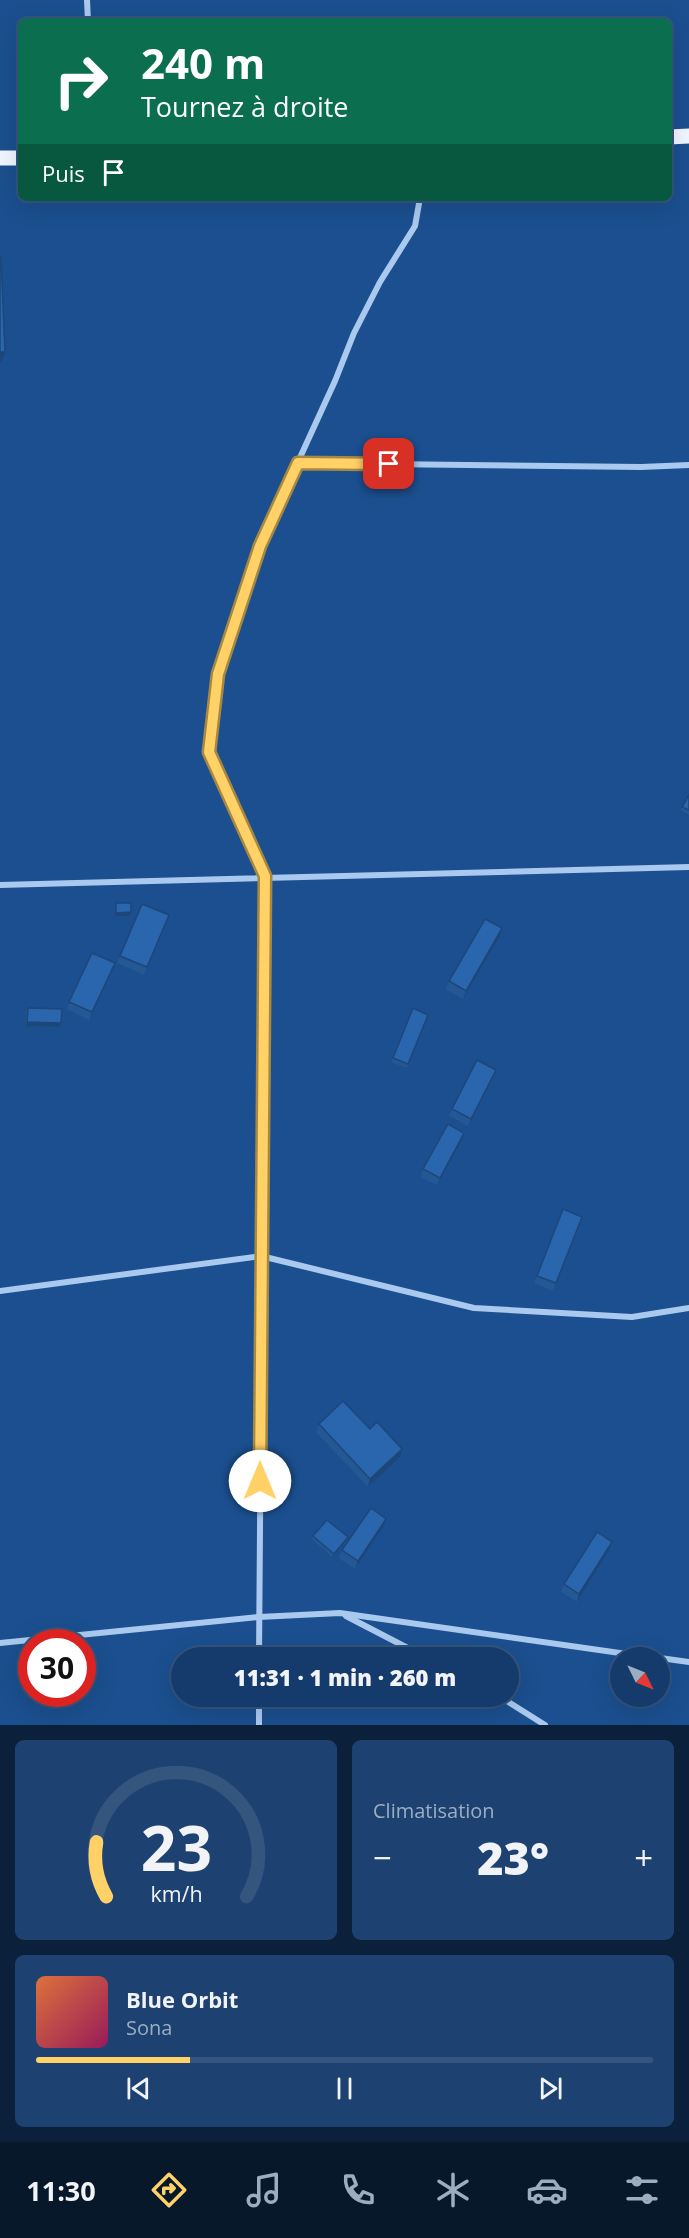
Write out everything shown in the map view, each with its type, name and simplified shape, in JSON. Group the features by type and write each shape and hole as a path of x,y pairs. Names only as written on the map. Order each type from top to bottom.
{"main road":[{"path":"672,137 689,136"},
{"path":"0,158 18,158"}],"street":[{"path":"87,0 88,18"},
{"path":"259,1647 265,876 209,752 218,674 260,546 354,333 380,282 415,226 419,201"},
{"path":"298,463 641,467 689,465"},
{"path":"0,885 265,876 689,867"},
{"path":"0,1291 261,1256 474,1308 632,1317 689,1308"},
{"path":"340,1613 406,1647"},
{"path":"0,1643 259,1617 340,1613 610,1652"},
{"path":"670,1659 689,1662"},
{"path":"259,1707 259,1725"},
{"path":"516,1707 545,1725"}],"building":[{"path":"1,257 5,352 0,352"},
{"path":"689,795 689,810 682,807"},
{"path":"116,903 131,903 131,912 116,913"},
{"path":"142,904 169,915 147,967 120,956"},
{"path":"485,919 502,928 466,991 449,981"},
{"path":"92,953 115,963 92,1012 69,1002"},
{"path":"28,1008 62,1009 61,1023 27,1022"},
{"path":"413,1008 428,1015 408,1064 393,1058"},
{"path":"477,1060 496,1070 471,1119 452,1109"},
{"path":"448,1124 464,1133 440,1178 423,1169"},
{"path":"563,1209 582,1217 556,1283 537,1276"},
{"path":"343,1401 370,1429 377,1422 402,1449 370,1479 319,1424"},
{"path":"371,1508 386,1519 358,1561 342,1550"},
{"path":"327,1520 348,1537 334,1554 313,1536"},
{"path":"597,1532 612,1542 579,1594 564,1584"}],"route":[{"path":"260,1481 265,876 209,752 218,674 260,546 298,463 389,464"}]}
